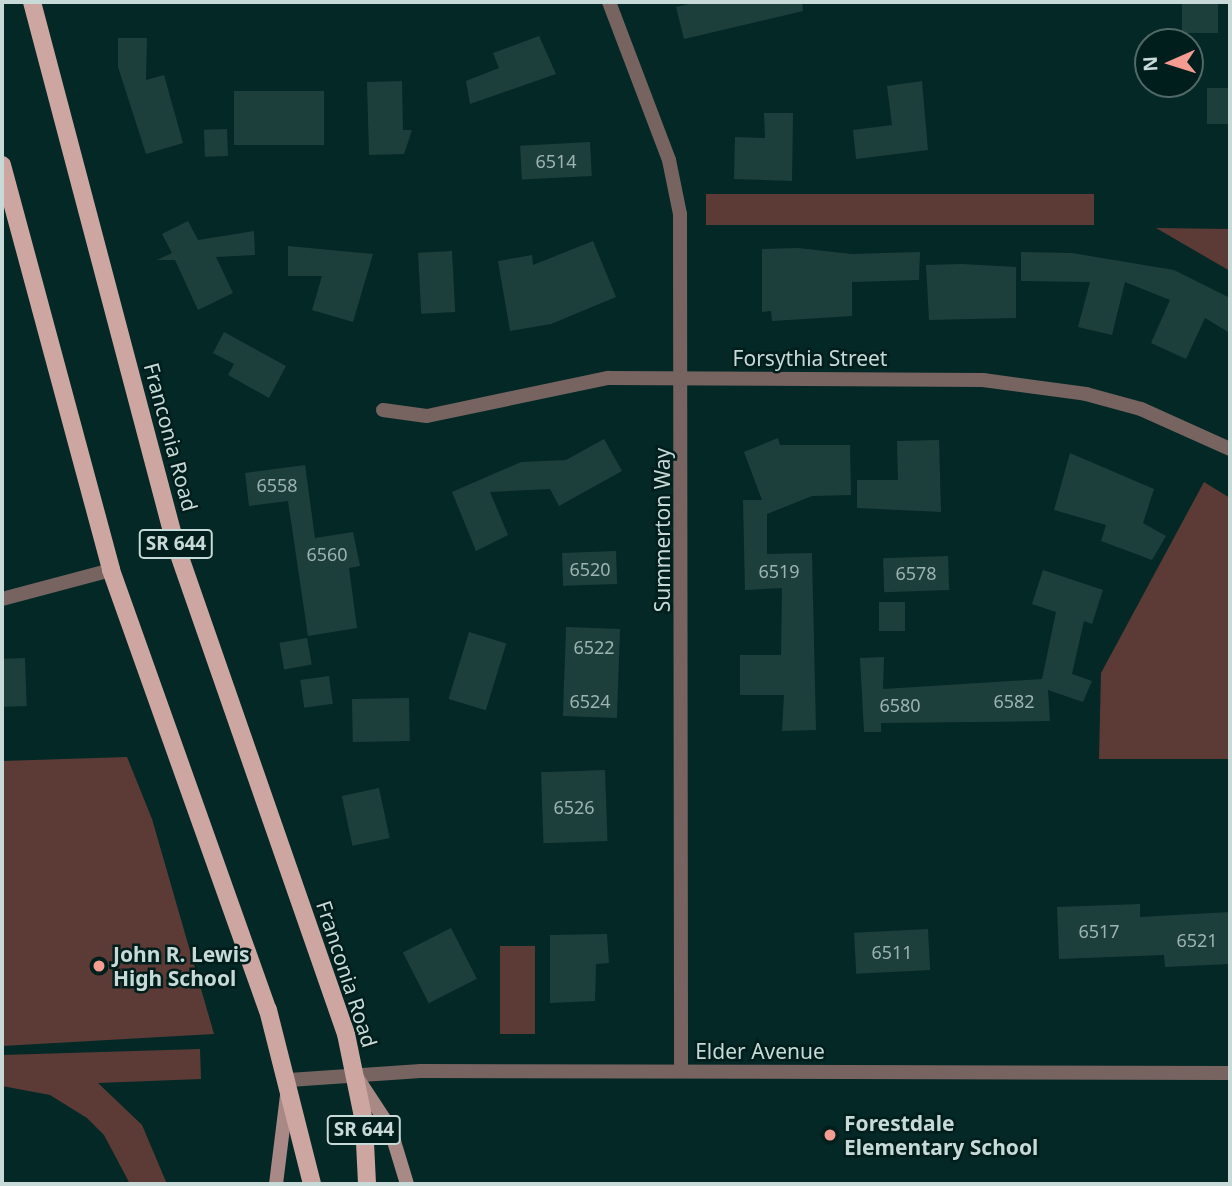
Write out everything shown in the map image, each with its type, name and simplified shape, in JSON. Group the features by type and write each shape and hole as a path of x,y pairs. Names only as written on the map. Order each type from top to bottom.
{"main road":[{"name":"Franconia Road","path":"32,2 175,543 356,1076 368,1184"},
{"name":"SR 644","path":"2,165 111,570 289,1080 312,1184"},
{"name":"Franconia Road","path":"356,1076 390,1128 407,1184"},
{"path":"276,1184 289,1080"}],"street":[{"name":"Summerton Way","path":"609,2 673,175 680,214 684,378 681,1071"},
{"name":"Forsythia Street","path":"383,410 427,416 573,381 684,378 1040,385 1141,409 1230,449"},
{"path":"2,599 111,570"},
{"name":"Elder Avenue","path":"289,1080 356,1076 681,1071 1230,1073"}],"shaded area":[{"path":"706,194 1094,194 1094,225 706,225"},
{"path":"1156,228 1230,229 1230,271"},
{"path":"1204,482 1230,498 1230,759 1099,759 1101,673"},
{"path":"127,757 152,819 214,1034 2,1046 2,761"},
{"path":"500,946 535,946 535,1034 500,1034"},
{"path":"200,1049 201,1079 98,1083 142,1125 167,1184 130,1184 104,1135 87,1118 50,1095 2,1086 2,1055"}],"building":[{"path":"697,2 802,2 803,11 684,39 676,7"},
{"path":"1182,2 1218,2 1218,33 1204,33 1204,28 1182,28"},
{"path":"539,36 556,74 470,104 466,81 499,68 493,53"},
{"path":"118,38 147,38 146,80 164,75 183,143 146,154 118,67"},
{"path":"402,81 403,130 412,130 404,154 369,155 367,82"},
{"path":"922,81 928,150 856,159 853,130 892,125 887,86"},
{"path":"1207,88 1230,88 1230,124 1207,124"},
{"path":"234,91 324,91 324,145 234,145"},
{"path":"764,113 793,113 792,181 734,179 735,137 765,138"},
{"path":"227,129 228,156 205,157 204,130"},
{"path":"590,142 592,176 522,180 520,146"},
{"path":"188,221 198,240 254,231 255,255 216,257 233,293 198,310 175,260 157,260 172,253 162,234"},
{"path":"593,241 616,297 551,324 510,331 498,261 532,255 533,265"},
{"path":"288,246 373,254 353,322 312,310 322,276 288,276"},
{"path":"798,248 852,254 920,252 919,280 852,282 852,316 772,321 771,311 762,312 762,249"},
{"path":"452,251 455,312 421,314 418,253"},
{"path":"1021,252 1072,253 1174,270 1230,298 1230,333 1205,318 1186,359 1151,343 1170,300 1125,282 1112,335 1078,327 1090,282 1021,281"},
{"path":"926,265 1016,267 1016,318 929,320"},
{"path":"224,332 286,366 269,398 228,375 234,364 213,353"},
{"path":"778,438 780,445 850,445 851,495 812,496 767,514 767,554 812,553 816,730 782,731 784,695 740,695 740,655 781,655 782,588 745,590 743,500 762,500 744,452"},
{"path":"604,439 622,471 559,506 550,489 490,492 508,535 476,551 452,492 521,462 566,460"},
{"path":"939,440 941,512 857,508 857,480 898,480 897,441"},
{"path":"1070,453 1154,489 1143,523 1166,536 1152,560 1101,541 1106,525 1054,510"},
{"path":"305,465 315,538 353,532 360,566 349,568 357,628 308,636 288,501 249,506 245,473"},
{"path":"616,551 617,584 563,586 562,553"},
{"path":"948,556 949,590 884,592 883,558"},
{"path":"1043,570 1103,590 1092,624 1084,621 1072,674 1092,681 1083,702 1048,690 1050,721 881,723 881,732 864,732 860,658 884,657 883,689 1042,679 1056,612 1032,604"},
{"path":"879,602 905,602 905,631 879,631"},
{"path":"566,627 620,629 617,718 563,716"},
{"path":"469,632 506,643 486,710 449,699"},
{"path":"307,638 312,665 284,669 279,643"},
{"path":"25,658 27,706 4,707 2,659"},
{"path":"329,676 333,704 304,708 300,680"},
{"path":"409,698 410,741 353,742 352,699"},
{"path":"605,770 607,841 544,843 541,772"},
{"path":"379,788 390,838 352,846 342,796"},
{"path":"1140,904 1140,917 1230,912 1230,964 1165,967 1164,955 1059,959 1057,907"},
{"path":"451,928 477,979 429,1003 403,953"},
{"path":"928,929 930,970 856,974 854,933"},
{"path":"607,934 609,963 596,964 595,1001 550,1003 550,935"}],"place":[{"name":"John R. Lewis High School","path":"99,966"},
{"name":"Forestdale Elementary School","path":"830,1135"}]}
